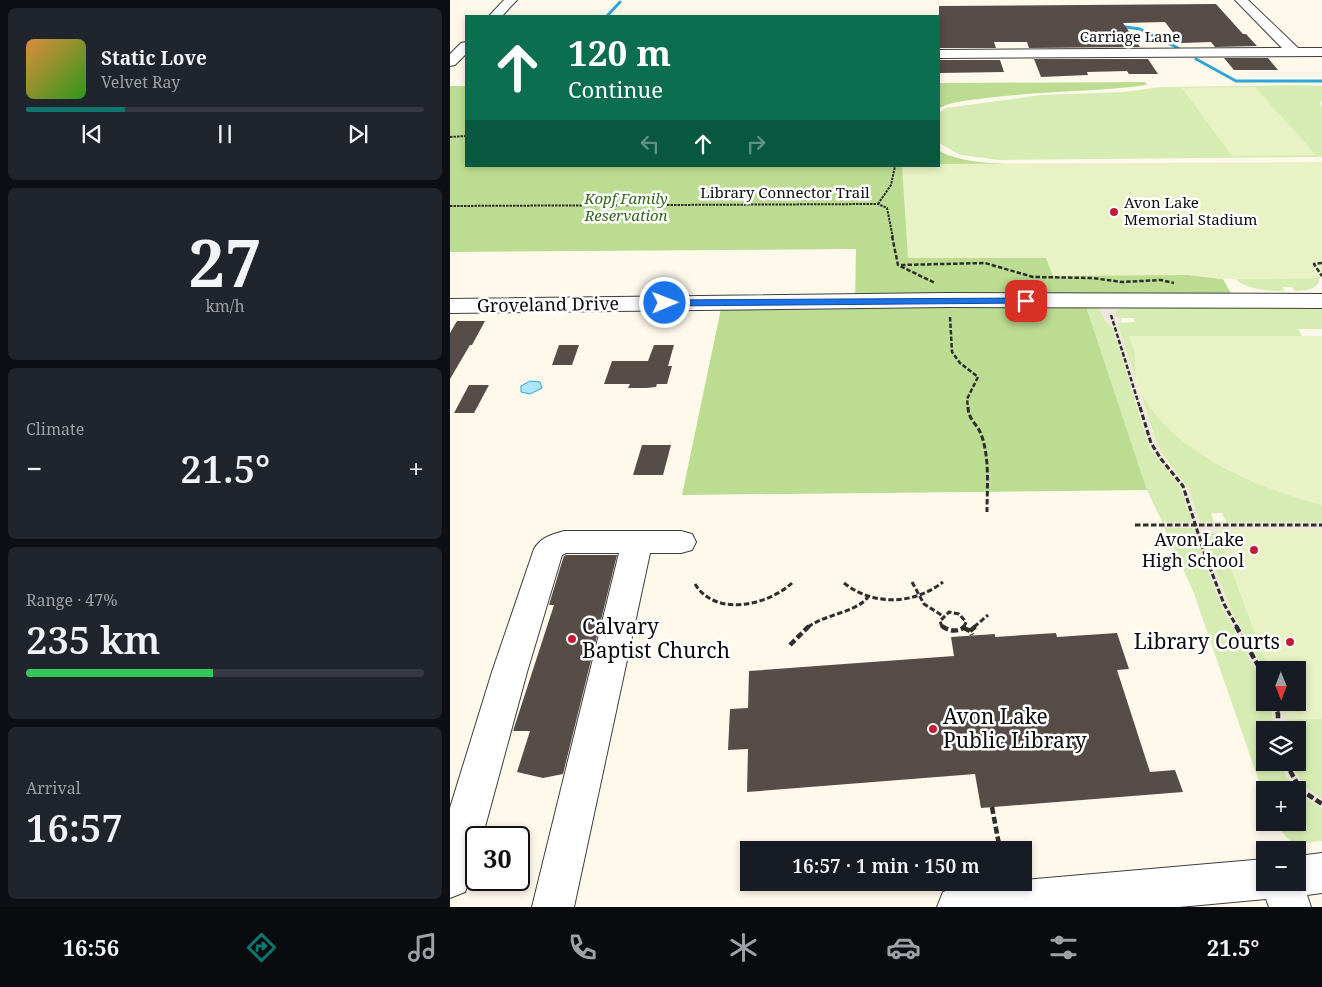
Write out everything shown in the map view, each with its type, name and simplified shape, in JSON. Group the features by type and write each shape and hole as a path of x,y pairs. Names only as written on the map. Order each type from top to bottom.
{"street":[{"path":"496,15 511,0"},
{"path":"1241,0 1295,53"},
{"path":"457,59 465,47"},
{"name":"Carriage Lane","path":"940,54 1322,52"},
{"name":"Groveland Drive","path":"450,306 947,300 1322,302"},
{"path":"450,878 471,800 524,631 530,605 550,549 564,542 681,542"},
{"path":"553,907 638,542"},
{"path":"1306,875 1322,873"},
{"path":"958,907 1256,879"},
{"path":"1285,891 1290,907"}],"path":[{"path":"450,137 465,136"},
{"path":"878,204 891,185 895,167"},
{"name":"Library Connector Trail","path":"450,206 878,204 886,208 898,265"},
{"path":"898,265 985,263 1033,277 1092,278 1122,282 1161,280 1179,284"},
{"path":"1322,264 1314,264 1322,276"},
{"path":"898,265 938,284 947,300 953,325 952,352 962,364 978,377 967,399 968,414 981,434 987,468 987,512"},
{"path":"1106,302 1151,443 1161,459 1183,486 1198,525 1205,555 1224,604 1256,662"},
{"path":"1135,525 1322,525"},
{"path":"912,582 924,604 943,616"},
{"path":"844,583 849,588 868,597 896,599 919,596 938,588 943,582"},
{"path":"695,584 705,595 735,605 763,602 785,591 792,583"},
{"path":"790,645 801,632 813,623 826,616 860,606 868,597"},
{"path":"949,612 956,612 963,616 966,622 964,628 957,631 949,631 942,627 940,621 943,616 949,612"},
{"path":"964,628 971,633 988,615"},
{"path":"1291,771 1301,790 1322,804"},
{"path":"992,806 998,841"}],"green space":[{"path":"1145,82 1147,85 968,100 940,108 940,83"},
{"name":"Kopf Family Reservation","path":"450,86 465,86 465,167 940,167 940,152 965,160 1010,164 908,258 1047,258 1223,279 1236,302 855,301 856,249 450,252"},
{"path":"1322,86 1322,101 1320,103 1322,108 1322,157 999,160 960,155 940,144 940,112 946,108 1041,95 1124,92 1161,87"},
{"path":"1255,87 1316,155 1232,156 1182,88"},
{"name":"Avon Lake Memorial Stadium","path":"1322,162 1322,278 1223,279 1188,275 1053,276 1046,258 908,258 902,167 940,167 940,164"},
{"path":"1320,278 1314,287 1295,291 1292,287 1282,287 1285,291 1259,289 1245,285 1236,279"},
{"path":"1085,303 1099,307 1105,320 1113,328 1150,449 1180,486 1193,523 1162,522 1147,490"},
{"path":"1085,303 1147,490 682,495 722,304"},
{"path":"1125,306 1322,306 1322,329 1298,329 1302,336 1130,336 1135,351 1136,380 1117,323 1135,322 1133,318 1118,318 1116,316 1116,311"},
{"path":"1129,336 1322,336 1322,505 1271,489 1245,478 1196,451 1174,434 1155,414 1140,392 1137,382 1135,355"},
{"path":"1140,392 1164,422 1180,438 1198,451 1237,474 1279,491 1322,505 1322,522 1226,522 1222,513 1211,513 1214,522 1200,522 1188,488 1159,450"},
{"path":"1164,528 1194,528 1223,609 1256,671 1256,711 1271,711 1273,721 1256,721 1256,771 1284,771 1290,781 1259,781 1193,591"},
{"path":"1202,529 1211,533 1218,533 1266,661 1260,661 1231,611 1211,559"},
{"name":"Library Courts","path":"1217,529 1322,529 1322,719 1287,719 1284,711 1306,711 1306,661 1266,661"},
{"path":"1287,719 1322,719 1322,799 1306,787 1306,781 1301,781 1295,771 1306,771 1306,721 1286,721"},
{"path":"1306,796 1322,808 1322,841 1306,843 1306,841 1291,841 1282,831 1306,831"}],"shaded area":[{"path":"1125,306 1116,311 1116,316 1121,318 1122,323 1117,323 1156,442 1165,459 1188,488 1200,522 1322,522 1322,529 1217,529 1218,533 1211,533 1202,529 1211,559 1231,611 1260,661 1256,661 1256,672 1223,609 1194,528 1164,528 1162,522 1192,522 1180,486 1150,449 1113,328 1105,320 1099,307"},
{"path":"1271,711 1284,711 1287,719 1286,721 1273,721"},
{"path":"1285,771 1295,771 1301,781 1291,781"},
{"path":"1306,787 1322,799 1322,808 1306,797"}],"water":[{"path":"530,381 540,382 542,388 530,394 521,392 521,386"}],"building":[{"path":"1216,4 1243,34 1246,34 1257,46 1215,47 1211,42 1181,43 1165,22 1123,23 1140,47 1029,48 1027,42 994,42 996,48 940,48 939,6"},
{"path":"1224,58 1268,58 1278,70 1234,70"},
{"path":"1034,59 1148,59 1158,74 1129,74 1127,71 1087,72 1088,75 1041,77"},
{"path":"940,60 1000,60 1004,72 940,73"},
{"path":"457,321 485,321 450,379 450,333"},
{"path":"559,345 579,345 572,365 552,365"},
{"path":"654,345 674,345 668,366 672,366 667,384 657,384 656,387 628,388 630,384 604,384 612,361 648,361"},
{"path":"469,385 489,385 474,413 454,413"},
{"path":"642,445 671,445 663,475 633,475"},
{"name":"Calvary Baptist Church","path":"617,555 563,774 543,778 517,772 530,731 513,731 554,605 549,605 564,556"},
{"name":"Avon Lake Public Library","path":"1056,633 1057,637 1117,633 1129,669 1117,670 1150,772 1175,770 1183,792 981,808 975,774 747,792 748,749 728,750 730,709 748,708 749,671 954,656 951,637 995,634 995,637"}],"waterway":[{"path":"608,15 620,2"},
{"path":"1118,26 1140,29 1178,48"},
{"path":"1196,59 1236,81 1322,81"}],"place":[{"name":"Avon Lake Memorial Stadium","path":"1114,212"},
{"name":"Avon Lake High School","path":"1254,550"},
{"name":"Calvary Baptist Church","path":"572,639"},
{"name":"Library Courts","path":"1290,642"},
{"name":"Avon Lake Public Library","path":"933,729"}],"route":[{"path":"665,303 1026,301"}]}
